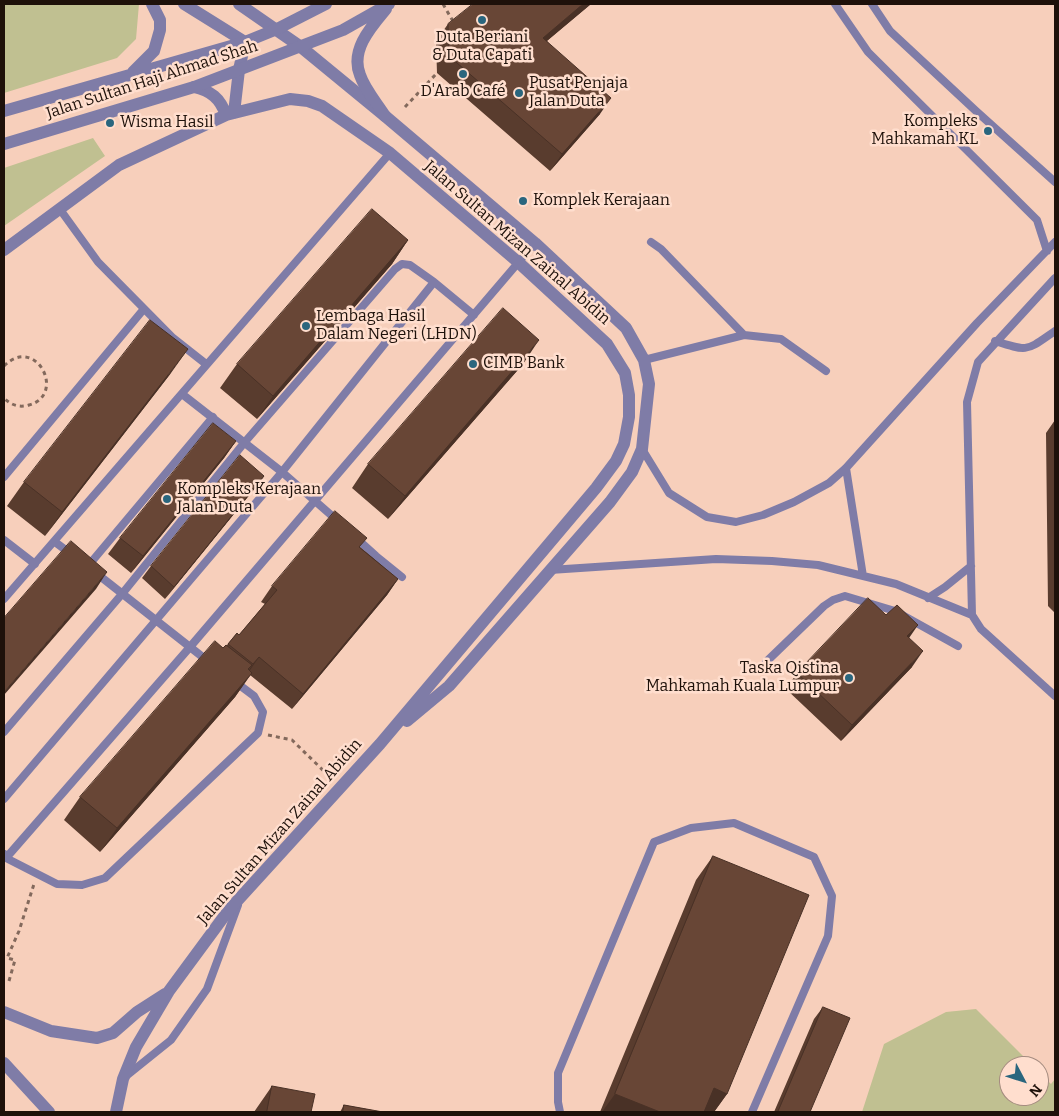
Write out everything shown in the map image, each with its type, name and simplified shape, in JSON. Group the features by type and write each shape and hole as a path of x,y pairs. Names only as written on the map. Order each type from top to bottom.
{"street":[{"path":"131,73 154,51 160,30 160,20 152,4"},
{"path":"184,4 245,42 230,114"},
{"name":"Jalan Sultan Mizan Zainal Abidin","path":"239,4 301,47 535,243 626,328 644,360 649,384 642,449 632,472 610,502 449,686 380,744"},
{"name":"Jalan Sultan Haji Ahmad Shah","path":"4,111 131,73 245,42 277,29 326,4"},
{"path":"385,116 360,76 357,64 360,48 366,34 390,4"},
{"name":"Jalan Sultan Haji Ahmad Shah","path":"4,144 194,87 343,30 390,4"},
{"path":"194,87 206,90 215,96 230,114"},
{"name":"Jalan Sultan Mizan Zainal Abidin","path":"4,250 120,165 230,114 290,99 308,101 322,106 390,152 518,262 607,344 625,373 629,395 629,416 624,444 616,461 596,488 380,744 228,911 169,991 136,1047 123,1079 116,1112"},
{"name":"Jalan Sultan Mizan Zainal Abidin","path":"4,1012 51,1031 97,1038 113,1033 137,1012 169,991"},
{"path":"4,1063 49,1112"}],"lane":[{"path":"836,4 868,52 1037,220 1047,251"},
{"path":"872,4 890,31 1055,182"},
{"path":"4,599 390,152"},
{"path":"59,208 98,262 143,310 173,338 206,364"},
{"path":"651,242 661,249 744,335"},
{"path":"642,449 670,493 707,517 736,522 763,515 794,502 829,483 846,468 977,323 1055,242"},
{"path":"225,674 254,696 263,712 258,733 105,878 82,885 57,884 5,856 190,647 535,243"},
{"path":"4,732 122,594 244,443 395,269 402,264 410,265 474,315"},
{"path":"1055,278 995,341 978,362 967,402 972,615 981,629 1055,696"},
{"path":"4,798 282,472 434,282"},
{"path":"4,477 143,310"},
{"path":"995,341 1022,350 1033,346 1055,331"},
{"path":"644,360 744,335 781,339 826,371"},
{"path":"182,394 282,472 342,525"},
{"path":"82,562 213,418"},
{"path":"846,468 863,576"},
{"path":"349,531 402,577"},
{"path":"4,540 36,564"},
{"path":"55,542 218,669"},
{"path":"550,570 716,559 818,565 896,584 972,615"},
{"path":"928,598 946,587 971,566"},
{"path":"766,662 824,606 833,600 845,596 895,611 958,646"},
{"path":"560,1112 558,1073 654,842 690,828 734,823 814,857 832,896 828,936 752,1112"},
{"path":"123,1079 170,1040 187,1020 207,989 240,898"}],"path":[{"path":"443,4 455,25"},
{"path":"405,107 437,73"},
{"path":"4,365 19,357 36,361 46,374 47,383 41,398 34,403 19,406 12,404 4,398"},
{"path":"258,733 292,740 340,787"},
{"path":"9,981 15,960 7,958 19,930 37,874"}],"green space":[{"path":"4,4 139,4 136,39 117,58 4,93"},
{"path":"93,138 105,156 4,226 4,168"},
{"path":"976,1009 1023,1056 999,1056 999,1106 1049,1106 1049,1082 1051,1084 1055,1079 1055,1112 862,1112 884,1044 946,1012"}],"building":[{"name":"Pusat Penjaja Jalan Duta","path":"473,4 583,4 543,38 611,98 562,154 449,56 448,24"},
{"name":"Lembaga Hasil Dalam Negeri (LHDN)","path":"372,209 408,240 273,396 237,364"},
{"path":"503,308 539,340 405,496 368,464"},
{"path":"150,320 188,349 62,512 24,482"},
{"path":"213,423 236,441 143,556 120,538"},
{"path":"240,455 264,476 174,587 151,566"},
{"path":"335,511 367,538 359,547 398,579 303,694 259,657 253,664 228,644 237,633 239,635 277,590 272,586"},
{"path":"71,541 107,572 4,692 4,618"},
{"name":"Taska Qistina Mahkamah Kuala Lumpur","path":"868,598 886,615 897,605 918,625 907,636 923,651 852,725 797,673"},
{"path":"215,641 223,648 226,645 252,665 248,669 252,673 117,828 80,797"},
{"path":"713,856 809,895 727,1094 714,1088 704,1112 660,1112 615,1094"},
{"path":"823,1007 850,1018 810,1112 778,1112"},
{"path":"272,1086 315,1094 311,1112 267,1112"},
{"path":"344,1105 383,1112 343,1112"}],"place":[{"name":"Duta Beriani & Duta Capati","path":"482,20"},
{"name":"D'Arab Café","path":"463,74"},
{"name":"Pusat Penjaja Jalan Duta","path":"519,93"},
{"name":"Wisma Hasil","path":"110,123"},
{"name":"Kompleks Mahkamah KL","path":"988,131"},
{"name":"Komplek Kerajaan","path":"523,201"},
{"name":"Lembaga Hasil Dalam Negeri (LHDN)","path":"306,326"},
{"name":"CIMB Bank","path":"473,364"},
{"name":"Kompleks Kerajaan Jalan Duta","path":"167,499"},
{"name":"Taska Qistina Mahkamah Kuala Lumpur","path":"849,678"}]}
